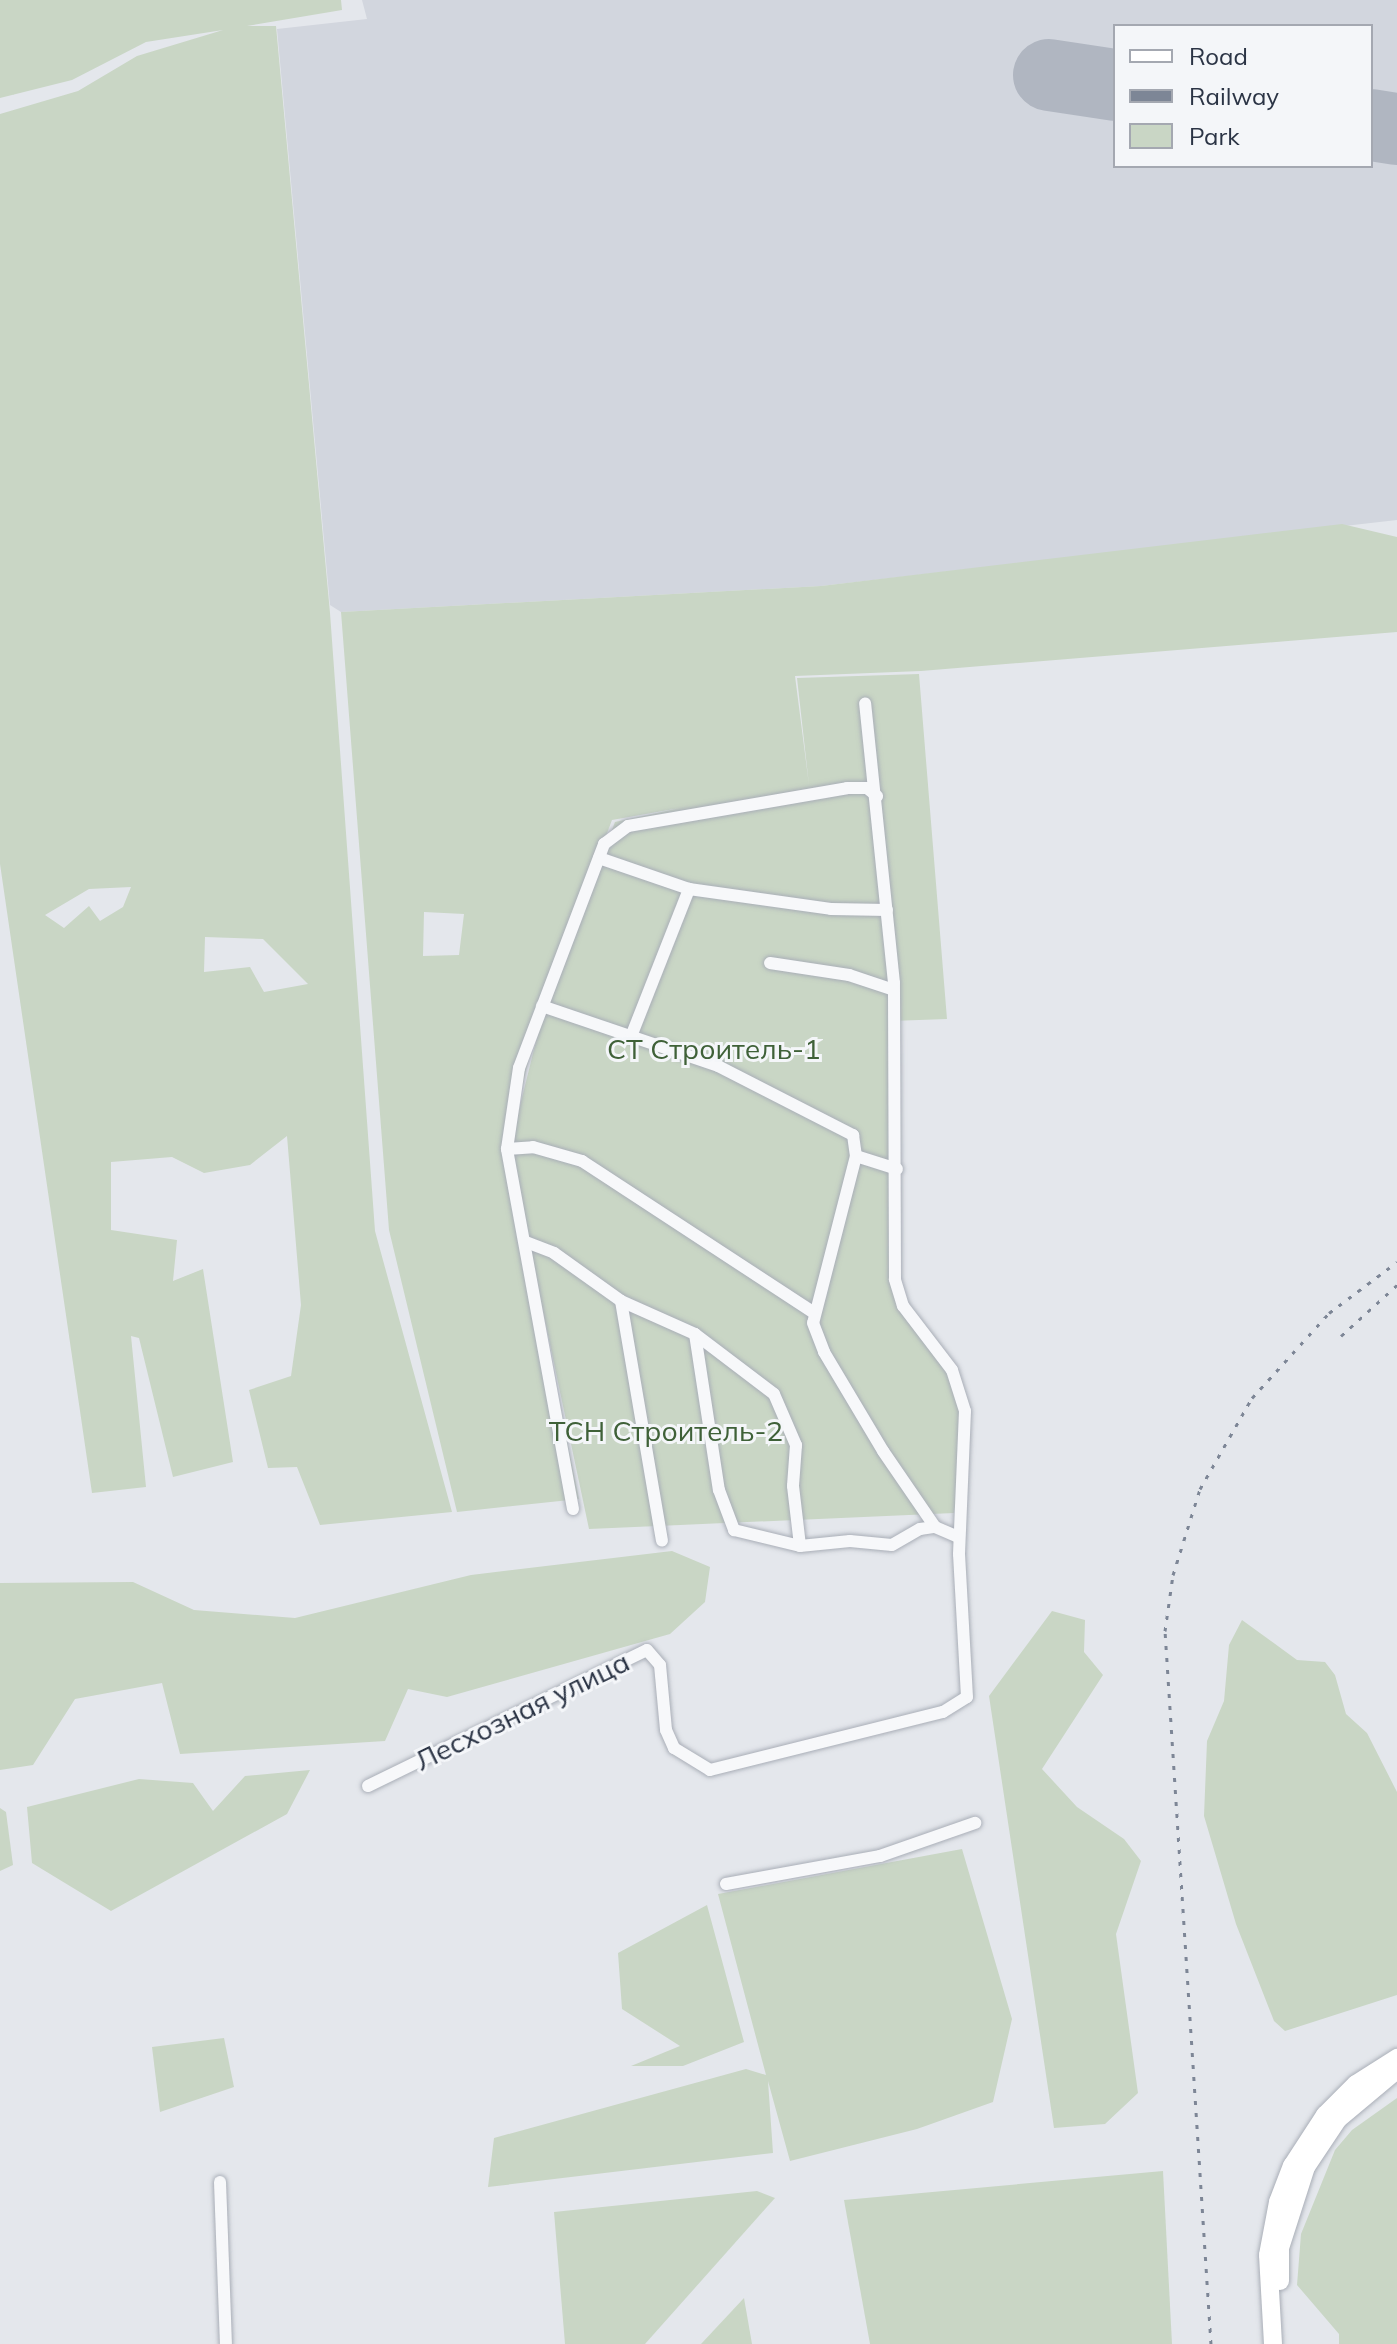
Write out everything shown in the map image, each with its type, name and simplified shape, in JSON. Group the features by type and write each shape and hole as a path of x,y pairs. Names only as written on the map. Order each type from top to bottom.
{"main road":[{"path":"1273,2344 1268,2255 1292,2166 1343,2096 1397,2058"},
{"path":"1284,2344 1280,2248 1301,2179 1338,2119 1397,2071"}],"street":[{"path":"695,1334 719,1490 734,1530 800,1546 850,1541 892,1545 920,1529 935,1527 959,1537 965,1411 952,1370 898,1292 894,990 877,796 865,703"},
{"path":"573,1509 507,1149 519,1068 599,858 610,836 628,826 847,788 867,788 877,796"},
{"path":"599,858 689,889 831,909 887,910"},
{"path":"632,1034 689,889"},
{"path":"770,963 849,975 894,990"},
{"path":"542,1006 632,1034 718,1066 840,1126 858,1142 824,1297 813,1312"},
{"path":"507,1149 533,1147 582,1161 813,1312 824,1352 935,1527"},
{"path":"856,1156 897,1169"},
{"path":"526,1242 554,1253 621,1301 695,1334 754,1375 788,1418 796,1445 793,1486 800,1546"},
{"path":"621,1301 662,1541"},
{"name":"Лесхозная улица","path":"368,1786 647,1650 660,1665 666,1730 674,1748 710,1770 943,1712 967,1697 959,1537"},
{"path":"726,1884 880,1856 975,1823"},
{"path":"220,2182 226,2344"}],"shaded area":[{"path":"362,0 1397,0 1397,520 821,586 341,612 330,605 277,29 367,19"}],"green space":[{"path":"0,0 341,0 342,10 247,26 276,26 330,613 375,1231 452,1512 320,1525 297,1467 268,1468 249,1390 291,1376 301,1305 287,1136 250,1165 204,1173 172,1157 111,1162 111,1230 177,1240 173,1281 203,1269 233,1462 173,1477 139,1338 131,1336 146,1487 92,1493 0,864 0,114 78,91 137,56 223,30 146,42 72,80 0,98","holes":["131,887 123,907 100,921 89,906 64,928 45,915 89,889","205,937 263,939 308,984 264,992 250,967 204,972"]},
{"path":"1342,524 1397,537 1397,632 921,671 795,676 809,785 797,678 919,674 947,1019 891,1021 894,1166 854,1153 811,1323 822,1354 854,1407 826,1351 815,1313 826,1298 858,1158 894,1170 893,1280 901,1308 951,1369 963,1411 965,1455 954,1513 589,1529 529,1245 553,1254 618,1302 693,1336 752,1376 771,1394 794,1447 799,1444 775,1393 755,1373 695,1332 621,1298 555,1250 528,1240 510,1146 544,1009 615,822 680,808 612,820 542,1005 507,1149 579,1499 457,1512 389,1230 341,612 821,586","holes":["424,912 464,914 459,955 423,956"]},
{"path":"672,1551 710,1567 705,1602 670,1634 447,1697 408,1689 385,1741 180,1754 162,1683 75,1699 33,1765 0,1770 0,1583 133,1582 194,1610 295,1618 471,1575"},
{"path":"1052,1611 1085,1620 1084,1652 1103,1675 1042,1769 1077,1807 1124,1839 1141,1861 1116,1934 1138,2093 1105,2124 1054,2128 989,1696"},
{"path":"1242,1620 1297,1660 1325,1662 1335,1675 1346,1714 1367,1733 1397,1792 1397,1995 1285,2031 1274,2021 1236,1924 1204,1816 1207,1741 1224,1701 1229,1645"},
{"path":"310,1770 287,1814 111,1911 32,1863 27,1807 139,1779 193,1783 213,1811 245,1776"},
{"path":"0,1808 6,1812 13,1865 0,1871"},
{"path":"962,1849 1012,2019 993,2102 917,2129 790,2161 768,2081 773,2153 488,2187 494,2138 746,2069 766,2075 718,1894"},
{"path":"707,1905 744,2042 683,2066 631,2066 680,2046 622,2009 618,1953"},
{"path":"224,2038 234,2087 160,2112 152,2047"},
{"path":"1397,2098 1397,2344 1339,2344 1339,2334 1297,2285 1301,2234 1335,2150 1352,2130"},
{"path":"1163,2171 1172,2344 870,2344 844,2200"},
{"path":"757,2191 775,2198 645,2344 565,2344 554,2212"},
{"path":"744,2298 752,2344 701,2344"}],"runway":[{"path":"1049,75 1113,85"},
{"path":"1373,125 1397,129"}],"railway":[{"path":"1211,2344 1165,1631 1173,1575 1200,1489 1252,1398 1329,1313 1397,1262"},
{"path":"1341,1336 1397,1285"}],"park label":[{"name":"СТ Строитель-1","path":"714,1049"},
{"name":"ТСН Строитель-2","path":"666,1431"}]}
